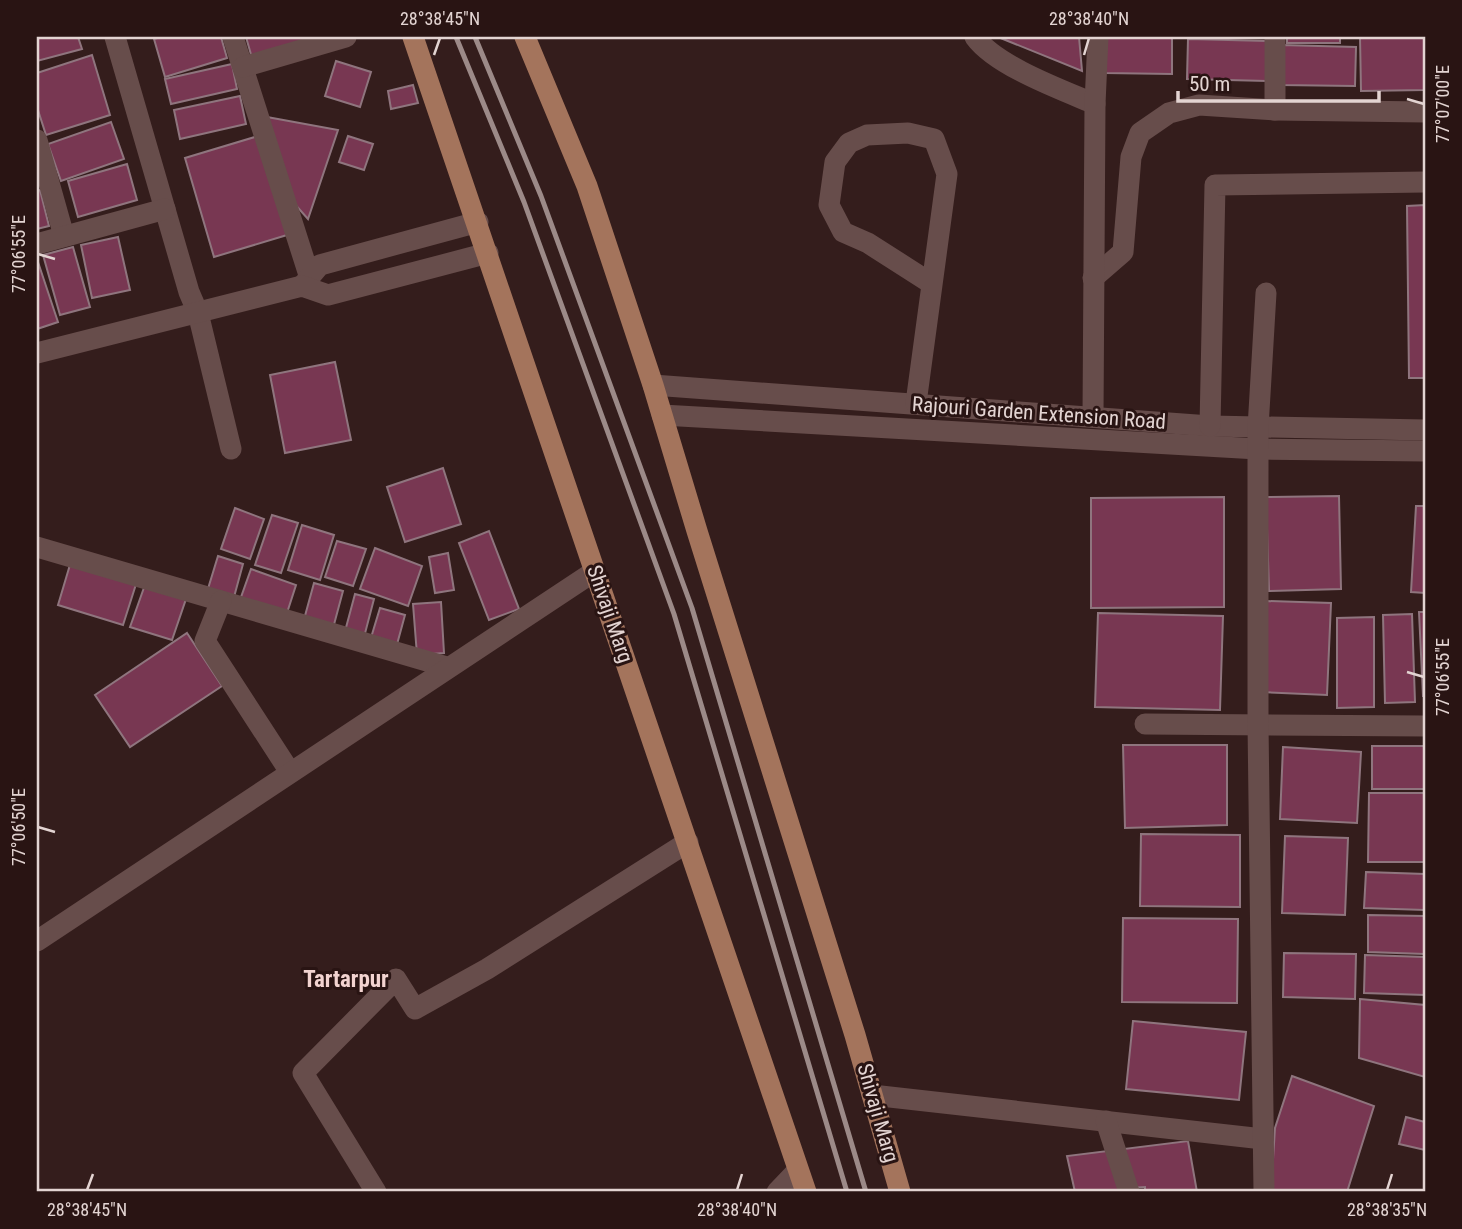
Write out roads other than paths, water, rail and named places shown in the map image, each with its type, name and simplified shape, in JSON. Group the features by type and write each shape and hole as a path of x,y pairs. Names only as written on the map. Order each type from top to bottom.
{"main road":[{"name":"Shivaji Marg","path":"413,37 806,1192"},
{"name":"Shivaji Marg","path":"525,37 587,187 653,385 900,1192"}],"street":[{"path":"115,37 189,292 198,313 230,449"},
{"path":"233,37 305,281 328,295 488,253"},
{"path":"243,67 346,37"},
{"path":"975,37 992,53 1041,81 1095,104"},
{"path":"1093,417 1095,104 1098,37"},
{"path":"1275,37 1275,110"},
{"path":"1093,278 1123,252 1131,157 1140,133 1170,113 1199,105 1275,110 1425,111"},
{"path":"916,403 947,174 934,139 908,133 867,135 849,143 835,162 829,205 843,232 868,243 932,284"},
{"path":"37,140 64,236"},
{"path":"1210,426 1215,185 1425,182"},
{"path":"37,244 165,209"},
{"path":"37,353 198,313 305,281 320,265 478,222"},
{"path":"1265,1192 1258,723 1258,428 1266,293"},
{"name":"Rajouri Garden Extension Road","path":"653,385 1210,426 1425,430"},
{"name":"Rajouri Garden Extension Road","path":"662,415 1258,449 1425,451"},
{"path":"37,547 447,667"},
{"path":"37,941 447,667 595,572"},
{"path":"221,601 205,640 290,772"},
{"path":"1145,724 1425,726"},
{"path":"376,1192 303,1073 396,979 415,1009 487,969 688,842"},
{"path":"872,1094 1263,1139"},
{"path":"1107,1121 1129,1192"},
{"path":"777,1192 798,1170"}],"railway":[{"path":"456,37 524,202 674,614 847,1192"},
{"path":"475,37 541,196 692,608 866,1192"}],"district":[{"name":"Tartarpur","path":"346,979"}]}
